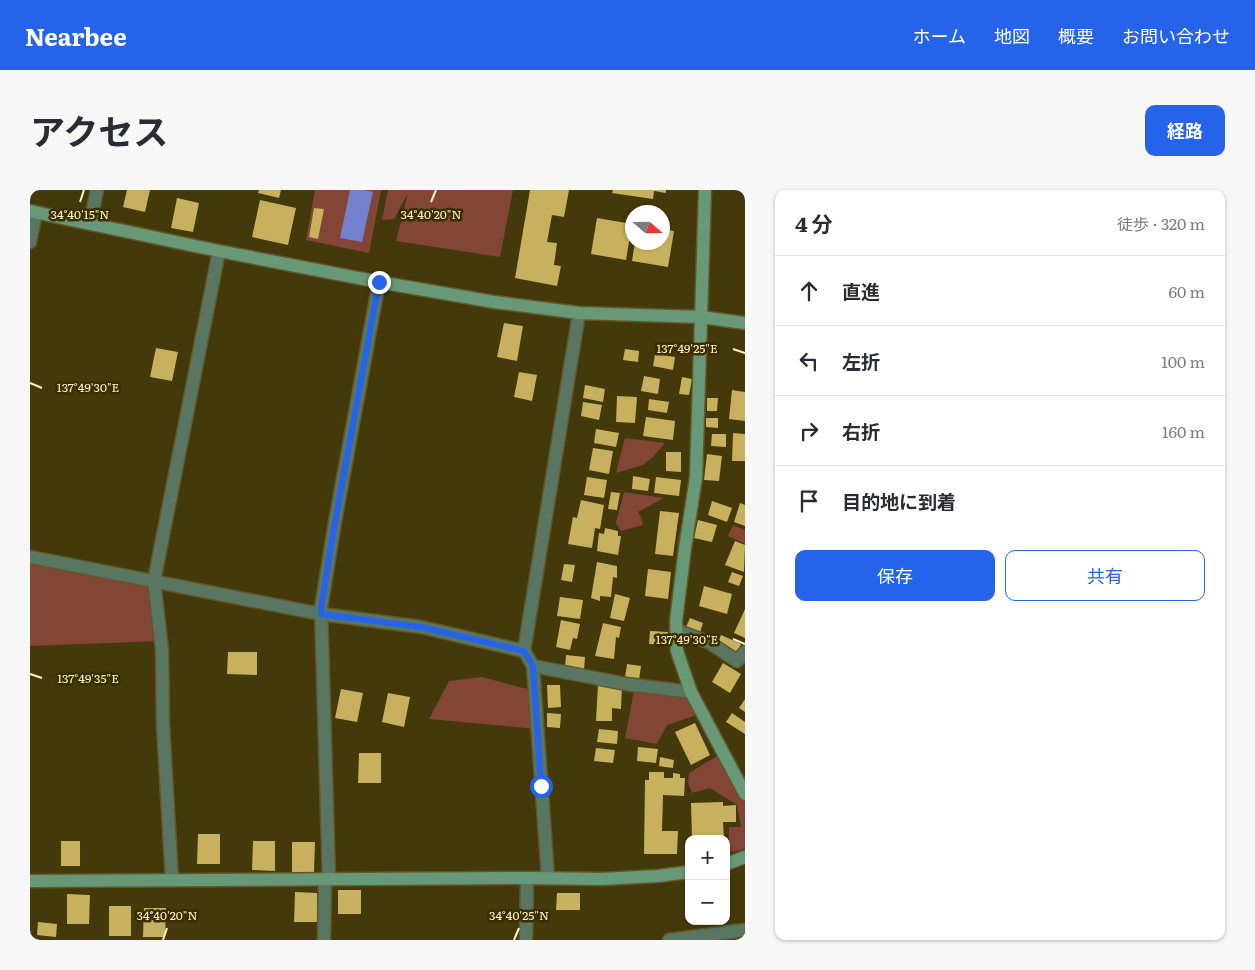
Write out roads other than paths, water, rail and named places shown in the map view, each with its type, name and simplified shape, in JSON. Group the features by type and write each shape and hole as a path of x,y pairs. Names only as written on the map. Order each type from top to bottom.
{"street":[{"path":"90,224 97,190"},
{"path":"706,190 696,477 676,621 677,651 691,692 745,794"},
{"path":"30,242 33,211 219,251 494,302 579,313 701,317 745,323"},
{"path":"172,880 163,725 162,650 154,581 219,251"},
{"path":"324,940 327,879 321,608 379,282"},
{"path":"548,878 533,666 524,651 579,313"},
{"path":"30,557 321,614 421,627 524,651"},
{"path":"676,630 710,643 737,661 745,652"},
{"path":"533,666 626,684 691,692"},
{"path":"730,863 745,857"},
{"path":"30,881 602,879 685,873"},
{"path":"526,940 527,878"},
{"path":"669,940 745,930"}],"water":[{"path":"350,190 373,192 362,242 340,238"}]}
